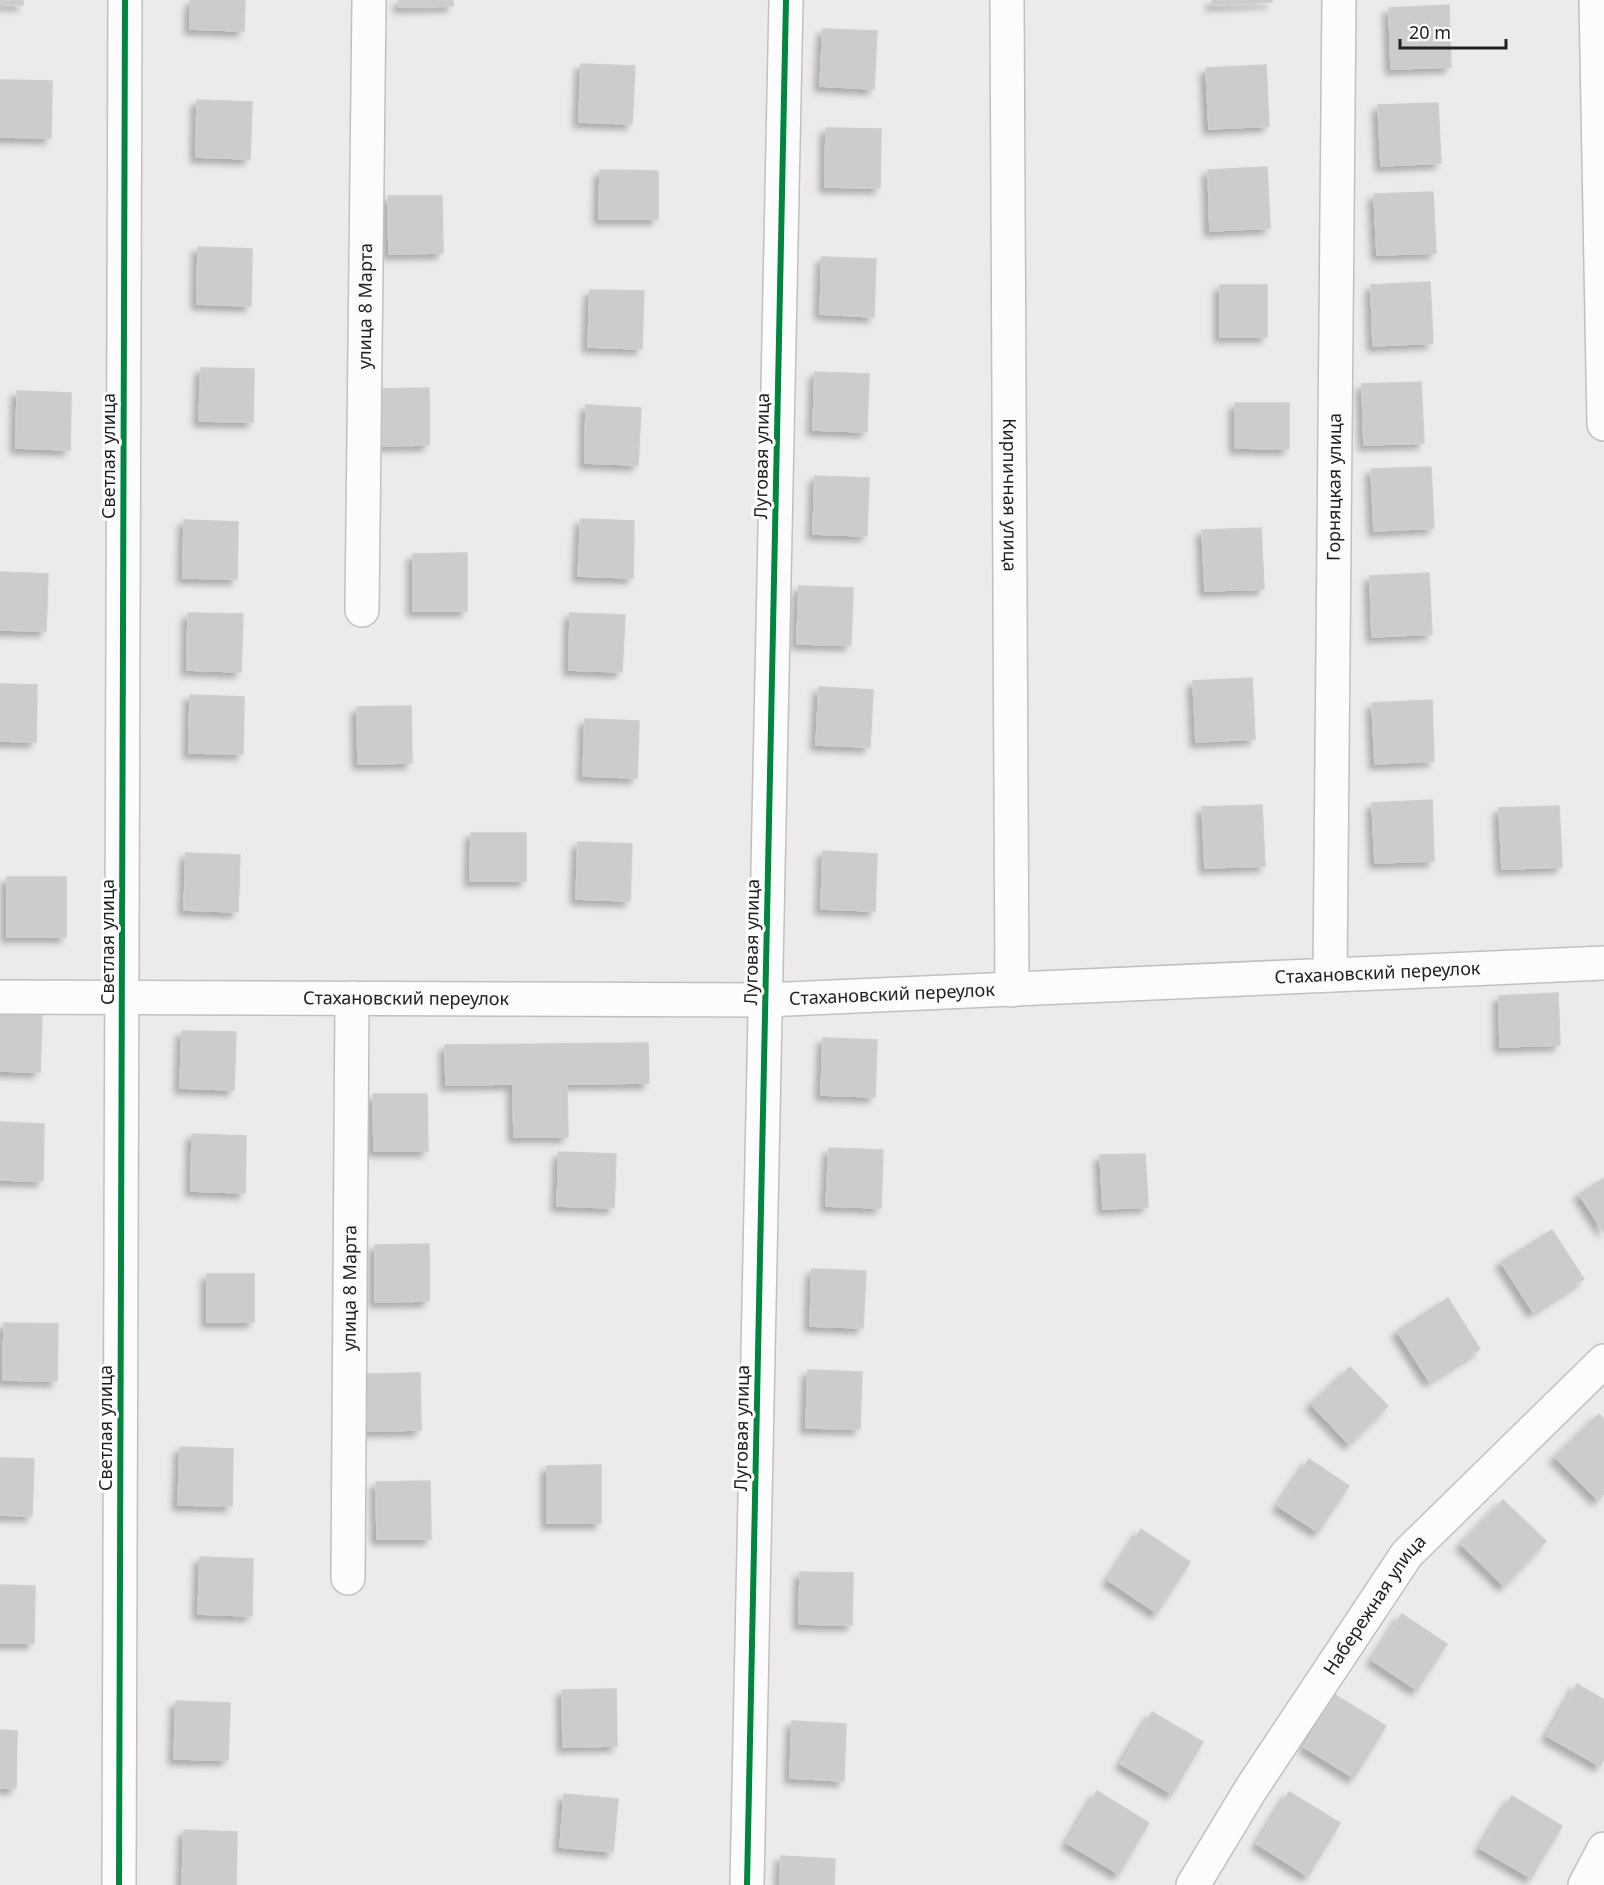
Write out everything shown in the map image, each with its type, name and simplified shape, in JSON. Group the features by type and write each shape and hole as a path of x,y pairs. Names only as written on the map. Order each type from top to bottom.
{"street":[{"name":"Светлая улица","path":"119,1885 125,0"},
{"name":"улица 8 Марта","path":"362,610 369,0"},
{"name":"Луговая улица","path":"747,1885 786,0"},
{"name":"Кирпичная улица","path":"1007,0 1012,990"},
{"name":"Горняцкая улица","path":"1330,975 1339,0"},
{"path":"1596,0 1604,424"},
{"name":"Стахановский переулок","path":"0,997 765,1000 1604,963"},
{"name":"улица 8 Марта","path":"348,1578 352,998"},
{"name":"Набережная улица","path":"1193,1885 1251,1789 1407,1554 1604,1361"},
{"path":"1584,1885 1604,1849"}],"building":[{"path":"0,0 23,0 23,5 0,4"},
{"path":"191,0 245,0 244,31 190,29"},
{"path":"399,0 453,0 453,6 399,7"},
{"path":"1212,0 1272,0 1272,2 1212,5"},
{"path":"1449,5 1451,67 1391,69 1389,8"},
{"path":"823,29 877,31 874,89 820,86"},
{"path":"581,64 635,66 632,124 579,122"},
{"path":"1266,65 1269,126 1209,129 1206,68"},
{"path":"0,80 52,81 51,138 0,137"},
{"path":"197,100 252,102 250,159 196,157"},
{"path":"1438,103 1441,163 1381,166 1378,105"},
{"path":"826,128 881,129 880,188 825,187"},
{"path":"1267,167 1270,228 1210,231 1208,170"},
{"path":"600,170 658,171 658,219 599,219"},
{"path":"1433,192 1436,253 1377,255 1374,194"},
{"path":"388,196 442,196 443,253 389,254"},
{"path":"198,247 252,249 251,306 197,304"},
{"path":"822,257 876,259 874,317 820,314"},
{"path":"1430,282 1433,343 1373,346 1371,285"},
{"path":"1220,285 1267,285 1267,337 1220,337"},
{"path":"590,290 644,291 642,349 588,347"},
{"path":"201,368 254,369 253,422 199,421"},
{"path":"815,372 869,374 867,432 813,430"},
{"path":"1421,382 1424,443 1364,445 1362,384"},
{"path":"429,388 429,445 375,446 374,389"},
{"path":"17,391 71,393 70,450 16,448"},
{"path":"1235,403 1289,403 1289,449 1235,448"},
{"path":"586,405 641,408 638,465 585,463"},
{"path":"1431,467 1434,528 1374,531 1371,469"},
{"path":"815,476 869,478 867,536 813,534"},
{"path":"581,519 634,521 633,578 578,576"},
{"path":"184,520 238,522 237,579 183,578"},
{"path":"1261,528 1264,589 1205,591 1202,530"},
{"path":"467,553 467,611 413,611 413,554"},
{"path":"0,572 48,574 46,631 0,630"},
{"path":"1429,573 1432,634 1372,637 1370,576"},
{"path":"799,586 853,588 851,645 797,644"},
{"path":"188,613 243,614 241,672 187,670"},
{"path":"570,613 625,615 622,672 569,670"},
{"path":"1252,678 1255,739 1196,742 1193,681"},
{"path":"0,684 37,685 36,742 0,741"},
{"path":"819,687 873,690 870,747 816,745"},
{"path":"190,695 244,697 243,754 189,753"},
{"path":"1432,700 1434,761 1375,764 1372,703"},
{"path":"411,706 412,763 358,764 357,707"},
{"path":"585,719 639,721 637,778 583,776"},
{"path":"1432,800 1434,861 1375,863 1372,803"},
{"path":"1262,805 1265,866 1205,868 1202,807"},
{"path":"1559,806 1562,867 1502,869 1499,808"},
{"path":"471,833 526,833 526,881 470,881"},
{"path":"578,842 632,844 630,901 576,899"},
{"path":"823,851 877,854 875,911 821,909"},
{"path":"186,853 240,855 238,912 184,910"},
{"path":"7,877 66,877 66,937 7,937"},
{"path":"1558,993 1560,1045 1500,1047 1499,996"},
{"path":"0,1014 42,1015 40,1072 0,1071"},
{"path":"182,1031 236,1032 234,1090 180,1088"},
{"path":"823,1038 877,1040 875,1097 821,1095"},
{"path":"648,1043 649,1083 567,1084 568,1137 514,1137 513,1084 446,1085 445,1045"},
{"path":"373,1094 427,1094 428,1151 374,1151"},
{"path":"0,1122 44,1124 43,1181 0,1180"},
{"path":"192,1134 246,1136 245,1193 191,1191"},
{"path":"829,1148 883,1150 881,1208 826,1206"},
{"path":"559,1152 616,1154 614,1208 557,1206"},
{"path":"1145,1154 1148,1207 1103,1209 1100,1155"},
{"path":"1604,1178 1604,1232 1579,1194"},
{"path":"1552,1230 1584,1279 1533,1312 1501,1262"},
{"path":"429,1244 429,1301 375,1302 375,1245"},
{"path":"812,1269 866,1271 863,1328 810,1326"},
{"path":"207,1274 254,1274 254,1322 207,1322"},
{"path":"1448,1298 1480,1349 1429,1381 1397,1331"},
{"path":"4,1323 58,1324 57,1381 3,1380"},
{"path":"1350,1367 1388,1406 1349,1444 1311,1404"},
{"path":"808,1370 862,1372 860,1429 806,1428"},
{"path":"420,1373 421,1430 367,1431 366,1374"},
{"path":"1599,1414 1604,1420 1604,1493 1598,1500 1555,1457"},
{"path":"180,1447 233,1449 232,1506 178,1505"},
{"path":"0,1458 34,1459 32,1516 0,1515"},
{"path":"1309,1459 1349,1486 1318,1532 1278,1506"},
{"path":"601,1465 601,1523 547,1523 547,1466"},
{"path":"430,1481 431,1539 377,1539 376,1482"},
{"path":"1503,1500 1546,1541 1504,1586 1461,1544"},
{"path":"1141,1529 1190,1562 1157,1613 1108,1580"},
{"path":"200,1557 253,1559 252,1616 198,1614"},
{"path":"800,1572 853,1573 852,1625 799,1624"},
{"path":"0,1585 35,1586 34,1643 0,1643"},
{"path":"1402,1614 1447,1644 1417,1690 1372,1660"},
{"path":"1577,1684 1604,1700 1604,1759 1600,1766 1547,1736"},
{"path":"616,1689 617,1746 563,1747 562,1690"},
{"path":"1335,1695 1386,1726 1354,1778 1304,1747"},
{"path":"176,1701 230,1703 228,1760 174,1759"},
{"path":"1152,1712 1203,1742 1172,1794 1121,1764"},
{"path":"792,1721 846,1724 844,1781 790,1778"},
{"path":"0,1730 17,1731 16,1788 0,1788"},
{"path":"1097,1791 1149,1823 1119,1874 1067,1843"},
{"path":"1289,1792 1340,1823 1308,1876 1257,1844"},
{"path":"564,1794 618,1799 613,1852 560,1847"},
{"path":"1512,1796 1562,1826 1531,1878 1480,1848"},
{"path":"184,1830 237,1832 236,1885 182,1885"},
{"path":"781,1856 835,1859 834,1885 780,1885"}],"cycle path":[{"path":"119,1885 125,0"},
{"path":"747,1885 786,0"}]}
